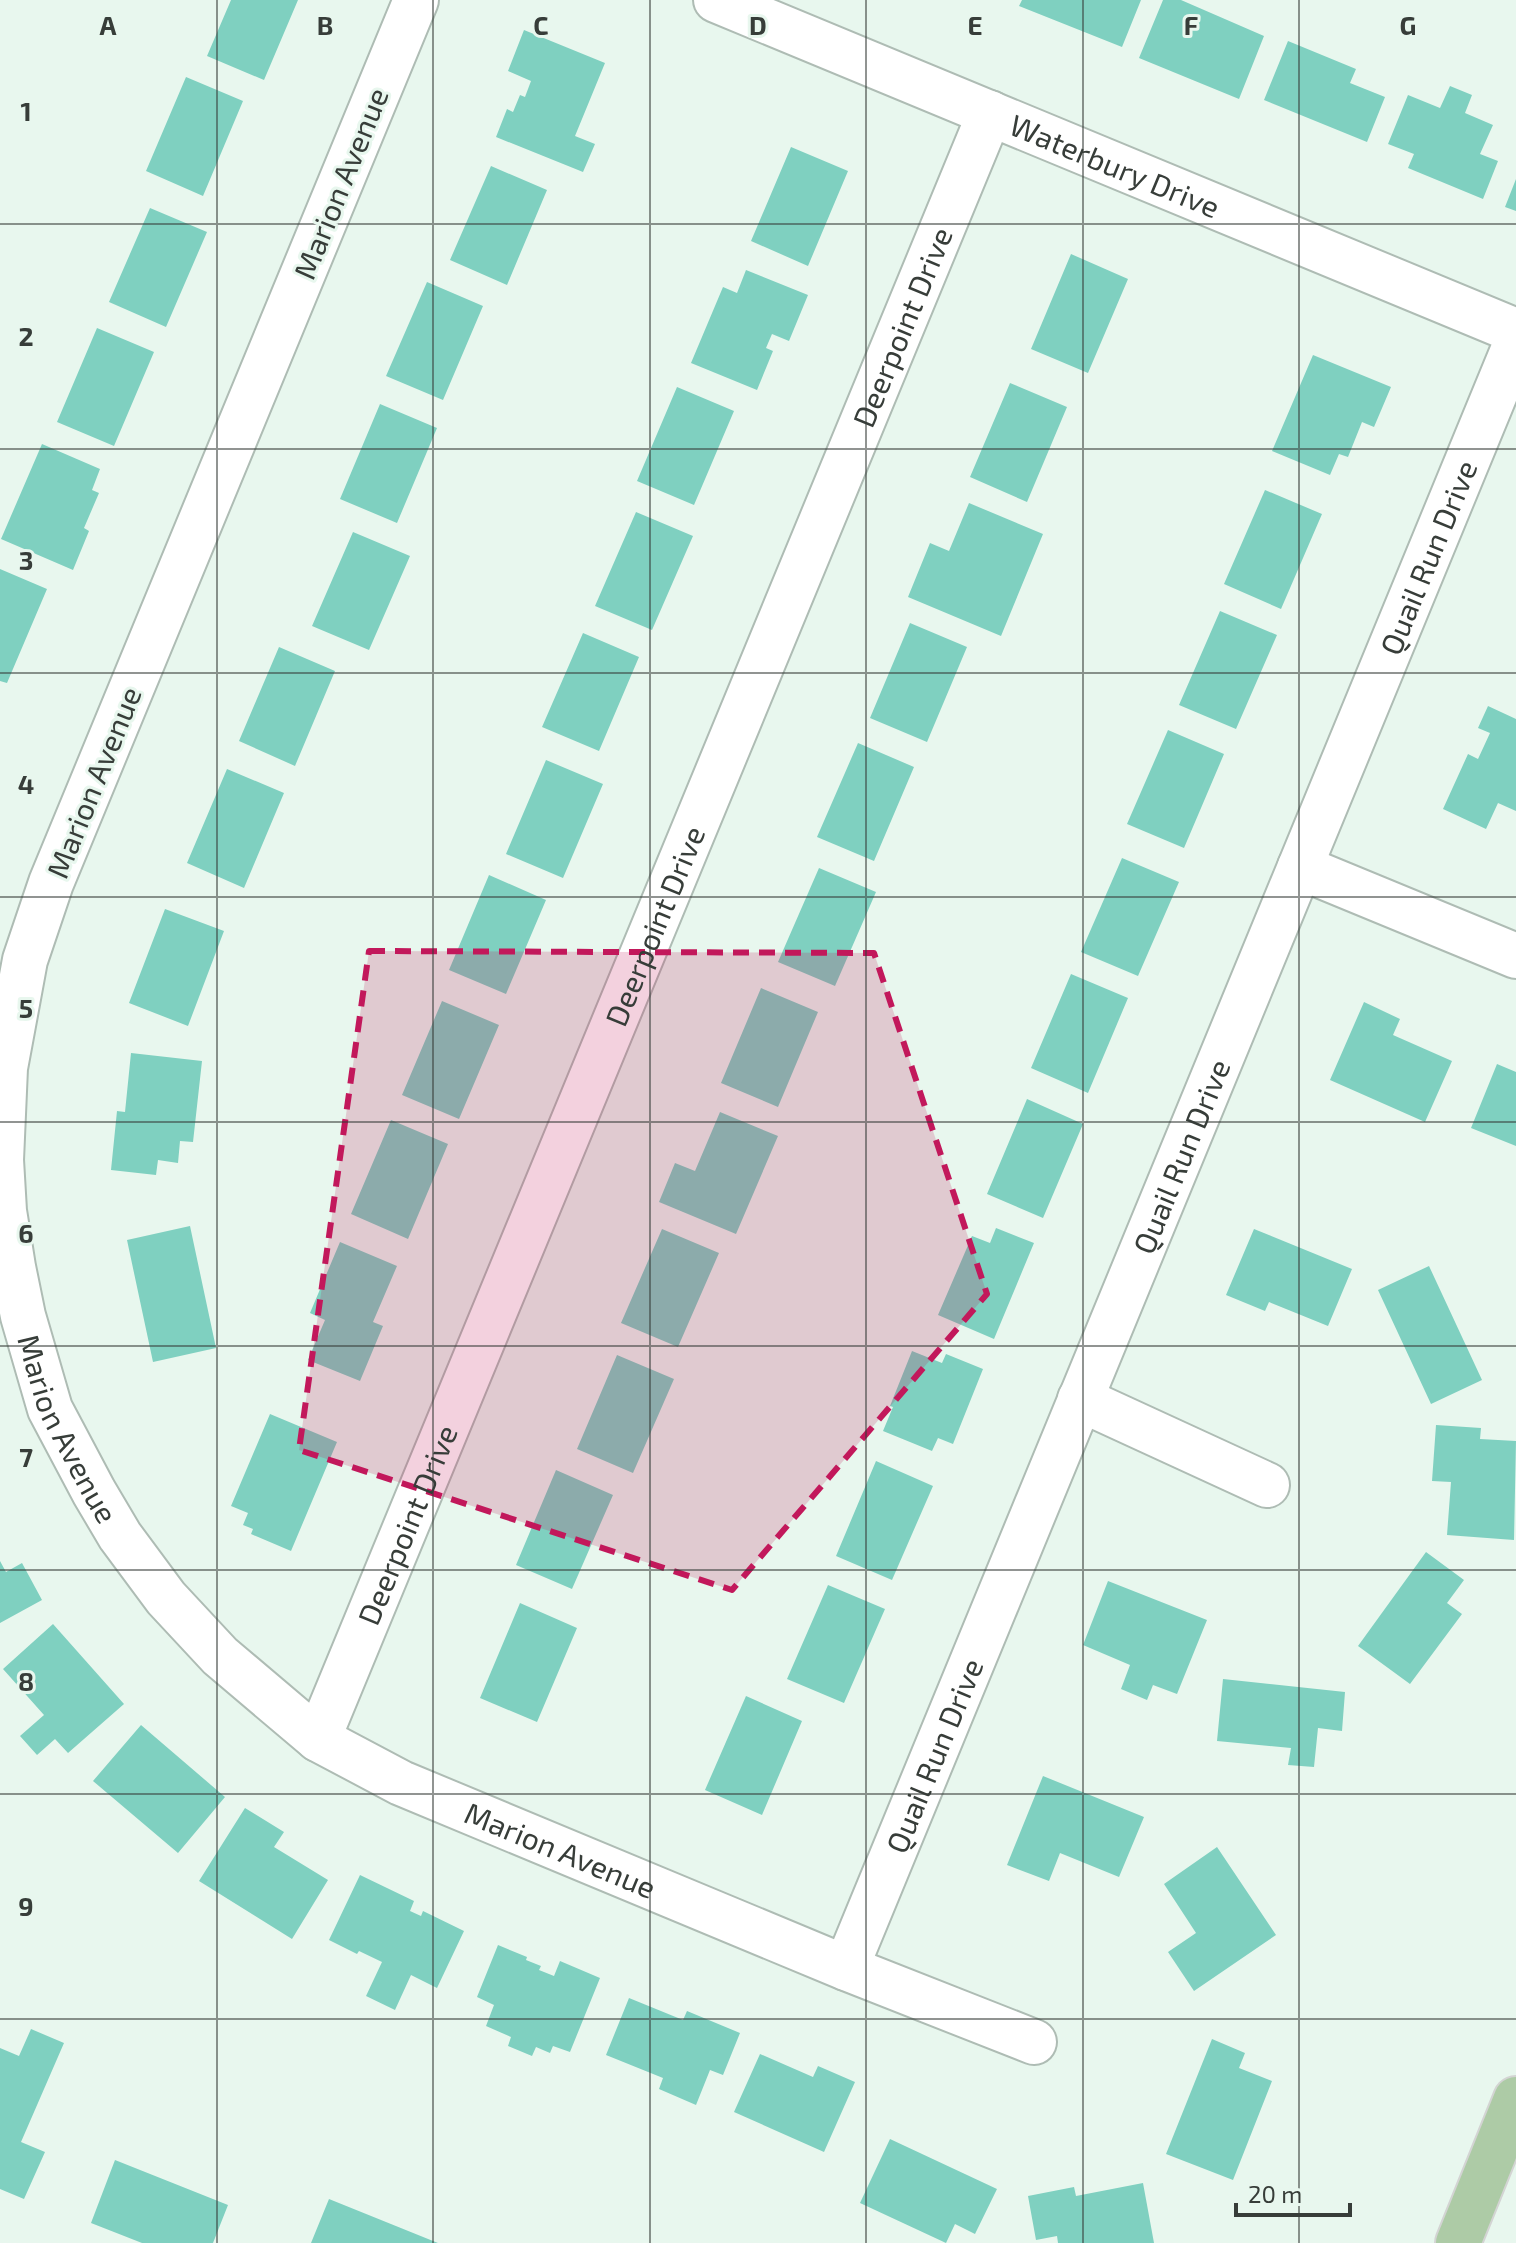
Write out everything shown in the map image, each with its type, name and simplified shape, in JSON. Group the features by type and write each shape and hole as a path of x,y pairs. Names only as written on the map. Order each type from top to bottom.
{"main road":[{"path":"1458,2243 1516,2099"}],"street":[{"name":"Marion Avenue","path":"416,0 51,883 25,960 5,1068 1,1160 4,1211 23,1316 50,1409 113,1525 166,1598 220,1656 318,1739 401,1783 846,1968 1034,2042"},
{"name":"Waterbury Drive","path":"716,0 1516,331"},
{"name":"Deerpoint Drive","path":"318,1739 990,113"},
{"name":"Quail Run Drive","path":"846,1968 1516,343"},
{"path":"1300,867 1516,956"},
{"path":"1080,1399 1267,1485"}],"highlighted area":[{"path":"369,951 874,953 987,1294 732,1590 299,1450"}],"building":[{"path":"231,0 298,0 264,80 207,56"},
{"path":"1022,0 1141,0 1122,47 1019,6"},
{"path":"1163,0 1181,0 1264,36 1239,99 1139,58"},
{"path":"524,30 605,63 575,136 595,144 583,172 496,137 507,109 513,112 520,95 525,97 531,81 508,71"},
{"path":"1288,41 1356,69 1350,83 1385,97 1367,142 1264,100"},
{"path":"186,77 243,101 203,196 146,171"},
{"path":"1450,86 1472,95 1465,113 1493,125 1480,154 1498,161 1483,199 1408,168 1414,154 1388,144 1408,95 1440,108"},
{"path":"791,147 848,171 808,266 751,241"},
{"path":"491,166 547,190 507,285 450,260"},
{"path":"1516,179 1516,211 1505,207"},
{"path":"150,208 207,232 166,327 109,302"},
{"path":"1071,254 1128,279 1088,373 1031,349"},
{"path":"746,270 808,295 789,341 772,334 766,348 773,351 757,390 691,363 723,287 737,293"},
{"path":"427,282 483,306 443,400 386,376"},
{"path":"97,328 154,352 114,446 57,422"},
{"path":"1313,355 1391,387 1374,427 1362,422 1348,457 1339,454 1330,475 1272,451"},
{"path":"1010,383 1067,407 1027,502 970,477"},
{"path":"677,387 734,411 694,505 637,481"},
{"path":"380,404 437,428 397,523 340,499"},
{"path":"42,444 100,469 92,490 99,493 84,528 89,531 73,570 1,539"},
{"path":"1265,490 1322,514 1281,609 1224,584"},
{"path":"969,503 1043,534 1001,636 908,597 930,543 949,551"},
{"path":"636,512 693,536 652,630 595,606"},
{"path":"353,532 410,556 369,650 312,626"},
{"path":"0,569 47,589 7,683 0,681"},
{"path":"1220,611 1277,635 1236,729 1179,705"},
{"path":"910,623 967,647 927,742 870,718"},
{"path":"583,633 639,657 599,751 542,727"},
{"path":"279,647 335,671 295,766 239,741"},
{"path":"1488,706 1516,719 1516,811 1498,803 1486,829 1443,809 1468,754 1478,759 1490,733 1478,728"},
{"path":"1168,730 1224,754 1184,848 1127,824"},
{"path":"858,743 914,767 874,861 817,837"},
{"path":"546,760 603,784 563,878 506,854"},
{"path":"227,769 284,793 244,888 187,863"},
{"path":"1122,858 1179,882 1138,976 1081,952"},
{"path":"819,868 876,892 835,986 778,962"},
{"path":"489,875 546,900 506,994 449,970"},
{"path":"165,909 224,931 188,1026 129,1003"},
{"path":"1071,974 1128,998 1088,1093 1031,1068"},
{"path":"761,988 818,1012 778,1107 721,1083"},
{"path":"442,1001 499,1025 459,1119 402,1095"},
{"path":"1364,1002 1400,1019 1393,1035 1452,1061 1425,1122 1330,1080"},
{"path":"131,1053 202,1061 193,1142 180,1141 178,1163 158,1160 156,1175 111,1170 117,1111 125,1112"},
{"path":"1497,1064 1516,1072 1516,1146 1471,1128"},
{"path":"1027,1099 1083,1124 1043,1218 987,1194"},
{"path":"720,1112 778,1136 736,1234 659,1202 675,1163 695,1171"},
{"path":"391,1120 448,1144 408,1239 351,1214"},
{"path":"190,1226 216,1348 153,1362 127,1240"},
{"path":"996,1228 1034,1243 994,1339 938,1315 972,1236 990,1243"},
{"path":"662,1229 719,1253 678,1347 621,1323"},
{"path":"1254,1229 1352,1269 1328,1326 1269,1302 1265,1311 1226,1295"},
{"path":"340,1242 397,1266 373,1322 383,1326 360,1381 308,1360 325,1320 310,1313"},
{"path":"1429,1266 1482,1380 1431,1404 1378,1290"},
{"path":"912,1351 942,1363 946,1354 983,1369 953,1444 938,1438 932,1451 883,1431"},
{"path":"617,1355 674,1379 633,1473 577,1449"},
{"path":"270,1414 337,1442 291,1551 251,1534 253,1529 243,1525 248,1513 231,1506"},
{"path":"1436,1425 1481,1428 1480,1439 1516,1441 1514,1540 1447,1535 1451,1482 1432,1481"},
{"path":"876,1461 933,1486 892,1580 836,1556"},
{"path":"556,1470 613,1495 572,1589 516,1565"},
{"path":"1426,1552 1464,1580 1447,1603 1462,1614 1410,1684 1358,1646"},
{"path":"0,1561 6,1572 22,1563 42,1600 0,1623"},
{"path":"1108,1581 1207,1620 1177,1694 1153,1685 1147,1700 1121,1689 1130,1665 1083,1645"},
{"path":"828,1585 885,1609 844,1703 787,1679"},
{"path":"520,1603 577,1628 537,1722 480,1698"},
{"path":"53,1624 124,1704 68,1753 55,1739 37,1755 20,1736 44,1715 3,1669"},
{"path":"1223,1679 1345,1692 1342,1731 1318,1728 1314,1767 1288,1765 1291,1748 1217,1741"},
{"path":"746,1696 802,1721 762,1815 705,1790"},
{"path":"141,1725 225,1797 178,1853 93,1781"},
{"path":"1043,1776 1144,1817 1119,1877 1060,1853 1049,1881 1007,1865"},
{"path":"245,1808 284,1832 274,1847 328,1880 292,1939 199,1881"},
{"path":"1217,1847 1276,1935 1194,1991 1168,1952 1196,1933 1164,1884"},
{"path":"360,1875 414,1901 410,1911 421,1916 423,1911 464,1931 437,1988 411,1975 395,2010 366,1996 382,1962 329,1940"},
{"path":"498,1945 527,1957 526,1960 541,1966 539,1970 554,1976 560,1961 600,1978 570,2052 553,2046 550,2053 536,2047 532,2056 508,2046 511,2037 486,2026 494,2005 477,1997"},
{"path":"629,1998 683,2020 687,2011 740,2033 723,2075 710,2070 696,2105 659,2089 663,2078 606,2055"},
{"path":"31,2029 64,2043 21,2142 45,2152 24,2199 0,2189 0,2048 19,2056"},
{"path":"1212,2039 1245,2053 1239,2068 1272,2081 1233,2180 1166,2154"},
{"path":"760,2054 813,2077 818,2066 855,2082 824,2152 734,2112"},
{"path":"890,2139 997,2189 975,2234 955,2224 946,2243 860,2203"},
{"path":"115,2160 228,2205 213,2243 142,2243 91,2223"},
{"path":"1143,2183 1154,2243 1058,2243 1057,2236 1036,2240 1028,2196 1074,2187 1076,2196"},
{"path":"329,2199 438,2243 311,2243"}]}
